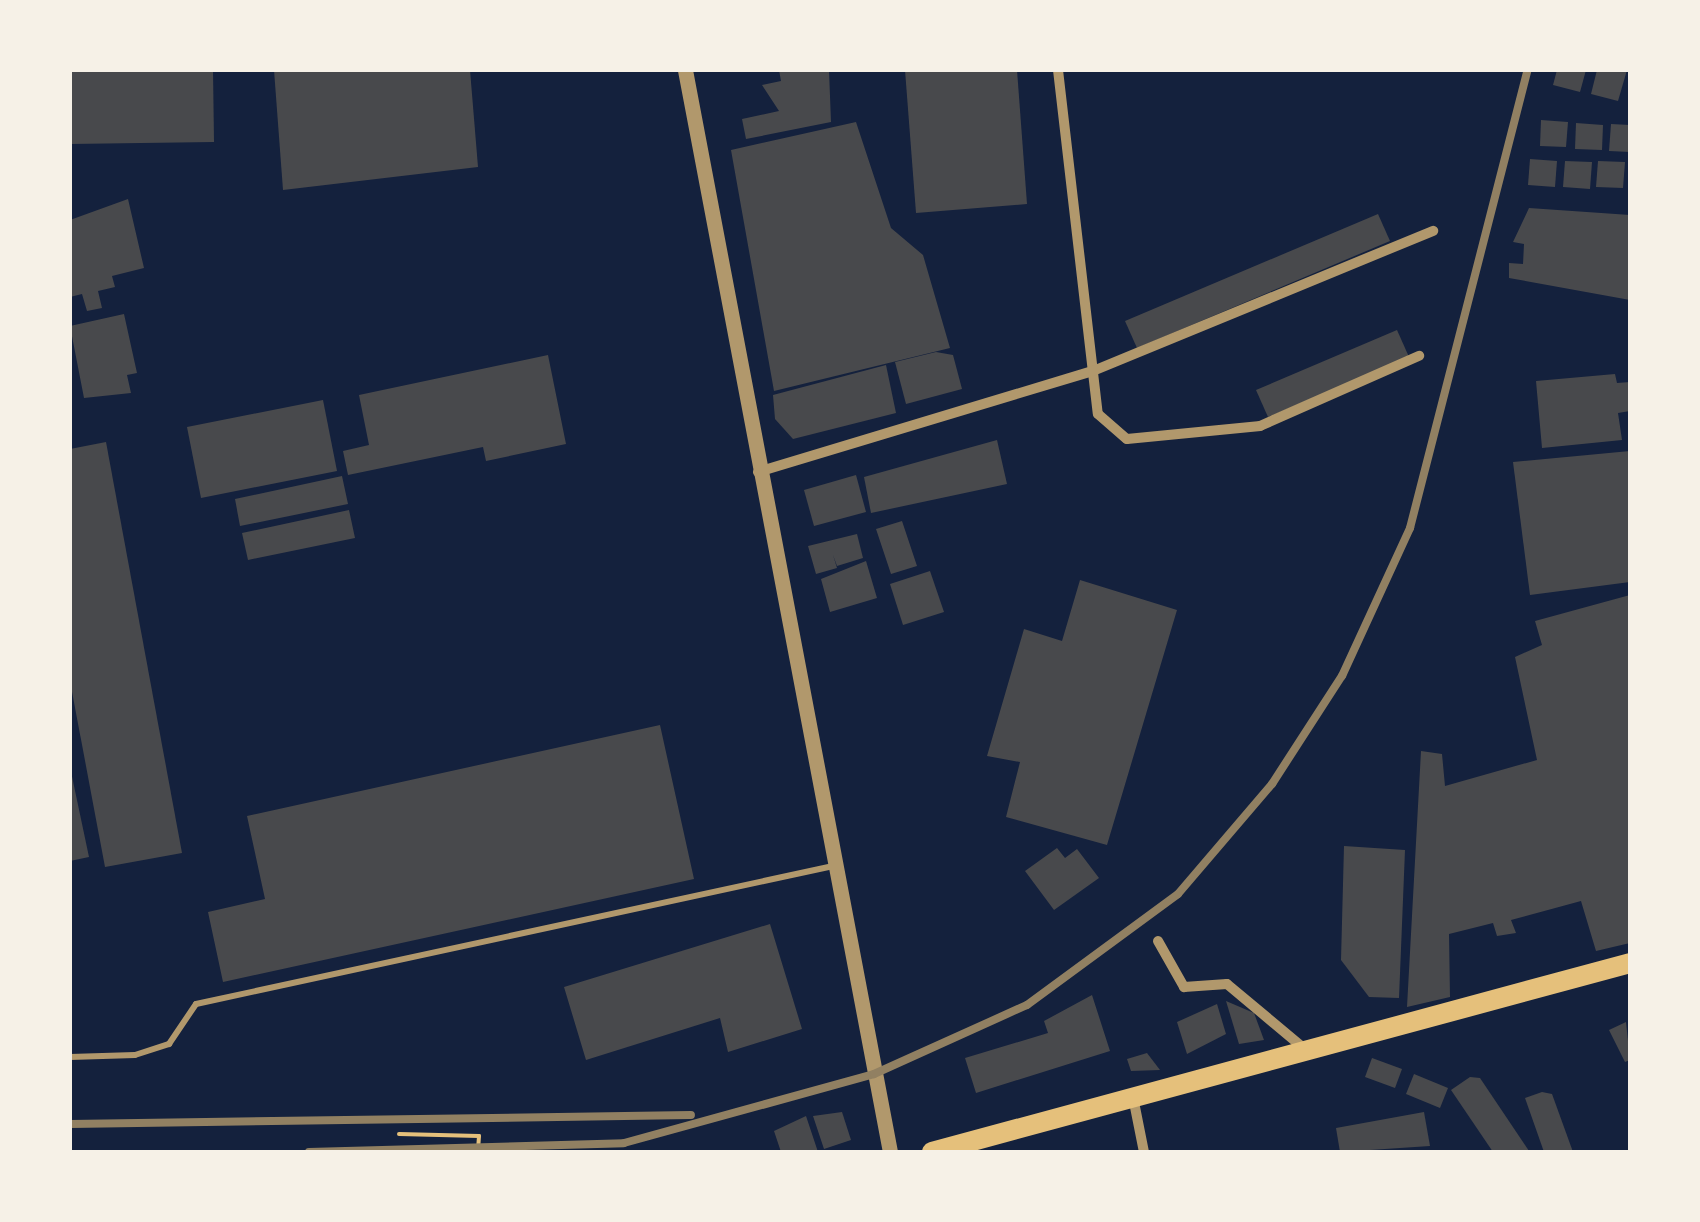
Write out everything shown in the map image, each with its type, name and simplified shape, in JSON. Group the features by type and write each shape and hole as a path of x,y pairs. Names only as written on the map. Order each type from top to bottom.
{"main road":[{"path":"932,1152 1630,963"}],"street":[{"path":"685,70 758,472 890,1152"},
{"path":"1058,70 1098,414 1127,440 1260,426 1419,356"},
{"path":"758,472 1094,371 1433,231"},
{"path":"1158,941 1184,987 1227,984 1306,1051"},
{"path":"1133,1096 1144,1152"}],"lane":[{"path":"70,1057 136,1055 169,1044 196,1004 834,866"}],"path":[{"path":"399,1134 479,1136 478,1152"}],"building":[{"path":"70,70 213,70 214,142 70,144"},
{"path":"274,70 470,70 478,167 283,190"},
{"path":"779,70 829,70 831,122 746,139 742,119 779,111 762,85 781,81"},
{"path":"905,70 1017,70 1027,204 916,213"},
{"path":"1557,70 1586,70 1580,92 1553,85"},
{"path":"1597,70 1627,70 1618,101 1591,94"},
{"path":"1541,120 1568,122 1566,147 1540,146"},
{"path":"856,122 891,228 923,255 950,348 774,391 731,150"},
{"path":"1576,123 1603,125 1602,150 1575,149"},
{"path":"1611,124 1630,125 1630,152 1609,151"},
{"path":"1530,159 1557,161 1555,187 1528,185"},
{"path":"1565,161 1592,162 1590,189 1563,187"},
{"path":"1598,161 1625,162 1623,188 1596,187"},
{"path":"128,199 144,268 112,276 115,287 98,291 102,308 87,311 82,294 70,297 70,220"},
{"path":"1529,208 1630,215 1630,300 1509,278 1509,263 1523,264 1524,244 1513,242"},
{"path":"1378,214 1390,241 1137,348 1125,321"},
{"path":"124,314 137,373 127,375 131,393 84,398 70,326"},
{"path":"1397,330 1409,357 1268,417 1256,390"},
{"path":"936,352 953,355 962,389 906,404 895,362"},
{"path":"548,355 566,444 486,461 483,447 348,475 343,451 369,445 359,395"},
{"path":"886,365 896,413 793,439 775,419 773,395"},
{"path":"1615,374 1617,383 1630,382 1630,411 1618,413 1622,440 1542,448 1536,381"},
{"path":"323,400 337,471 201,498 187,427"},
{"path":"997,440 1007,484 871,513 864,477"},
{"path":"106,442 182,853 105,867 70,681 70,449"},
{"path":"1630,451 1630,582 1530,595 1513,462"},
{"path":"856,475 866,512 814,526 804,490"},
{"path":"342,476 348,504 240,526 235,499"},
{"path":"349,510 355,538 248,560 242,533"},
{"path":"902,521 917,566 891,574 876,529"},
{"path":"857,534 863,558 837,566 833,555 837,568 816,574 808,546"},
{"path":"866,561 877,598 830,612 821,579"},
{"path":"930,571 944,612 903,625 890,584"},
{"path":"1080,580 1177,610 1107,845 1006,817 1020,762 987,756 1024,629 1062,641"},
{"path":"1630,595 1630,943 1596,951 1581,901 1511,920 1516,933 1497,936 1493,923 1449,934 1450,997 1407,1007 1421,751 1442,754 1445,786 1537,760 1515,657 1542,645 1535,621"},
{"path":"660,725 694,879 223,982 208,912 265,899 247,816"},
{"path":"70,767 89,857 70,861"},
{"path":"1344,846 1405,850 1399,998 1369,997 1341,960"},
{"path":"1057,848 1065,858 1077,849 1099,878 1054,910 1025,871"},
{"path":"770,924 802,1029 728,1052 720,1018 586,1060 564,987"},
{"path":"1092,995 1110,1051 976,1093 965,1058 1048,1033 1044,1021"},
{"path":"1226,1001 1254,1013 1264,1040 1239,1044"},
{"path":"1217,1004 1226,1034 1187,1054 1177,1022"},
{"path":"1626,1022 1630,1060 1625,1062 1609,1030"},
{"path":"1147,1053 1160,1070 1131,1071 1127,1059"},
{"path":"1372,1058 1402,1069 1395,1088 1365,1077"},
{"path":"1414,1074 1448,1088 1440,1108 1406,1094"},
{"path":"1470,1077 1480,1078 1529,1151 1493,1152 1451,1090"},
{"path":"1542,1092 1552,1094 1573,1152 1544,1152 1525,1098"},
{"path":"842,1112 851,1140 824,1149 813,1116"},
{"path":"1424,1112 1430,1146 1340,1152 1336,1128"},
{"path":"806,1116 818,1152 781,1152 774,1131"}],"railway":[{"path":"309,1152 624,1143 874,1074 1027,1005 1178,894 1272,784 1342,676 1410,528 1528,70"},
{"path":"70,1124 691,1115"}]}
